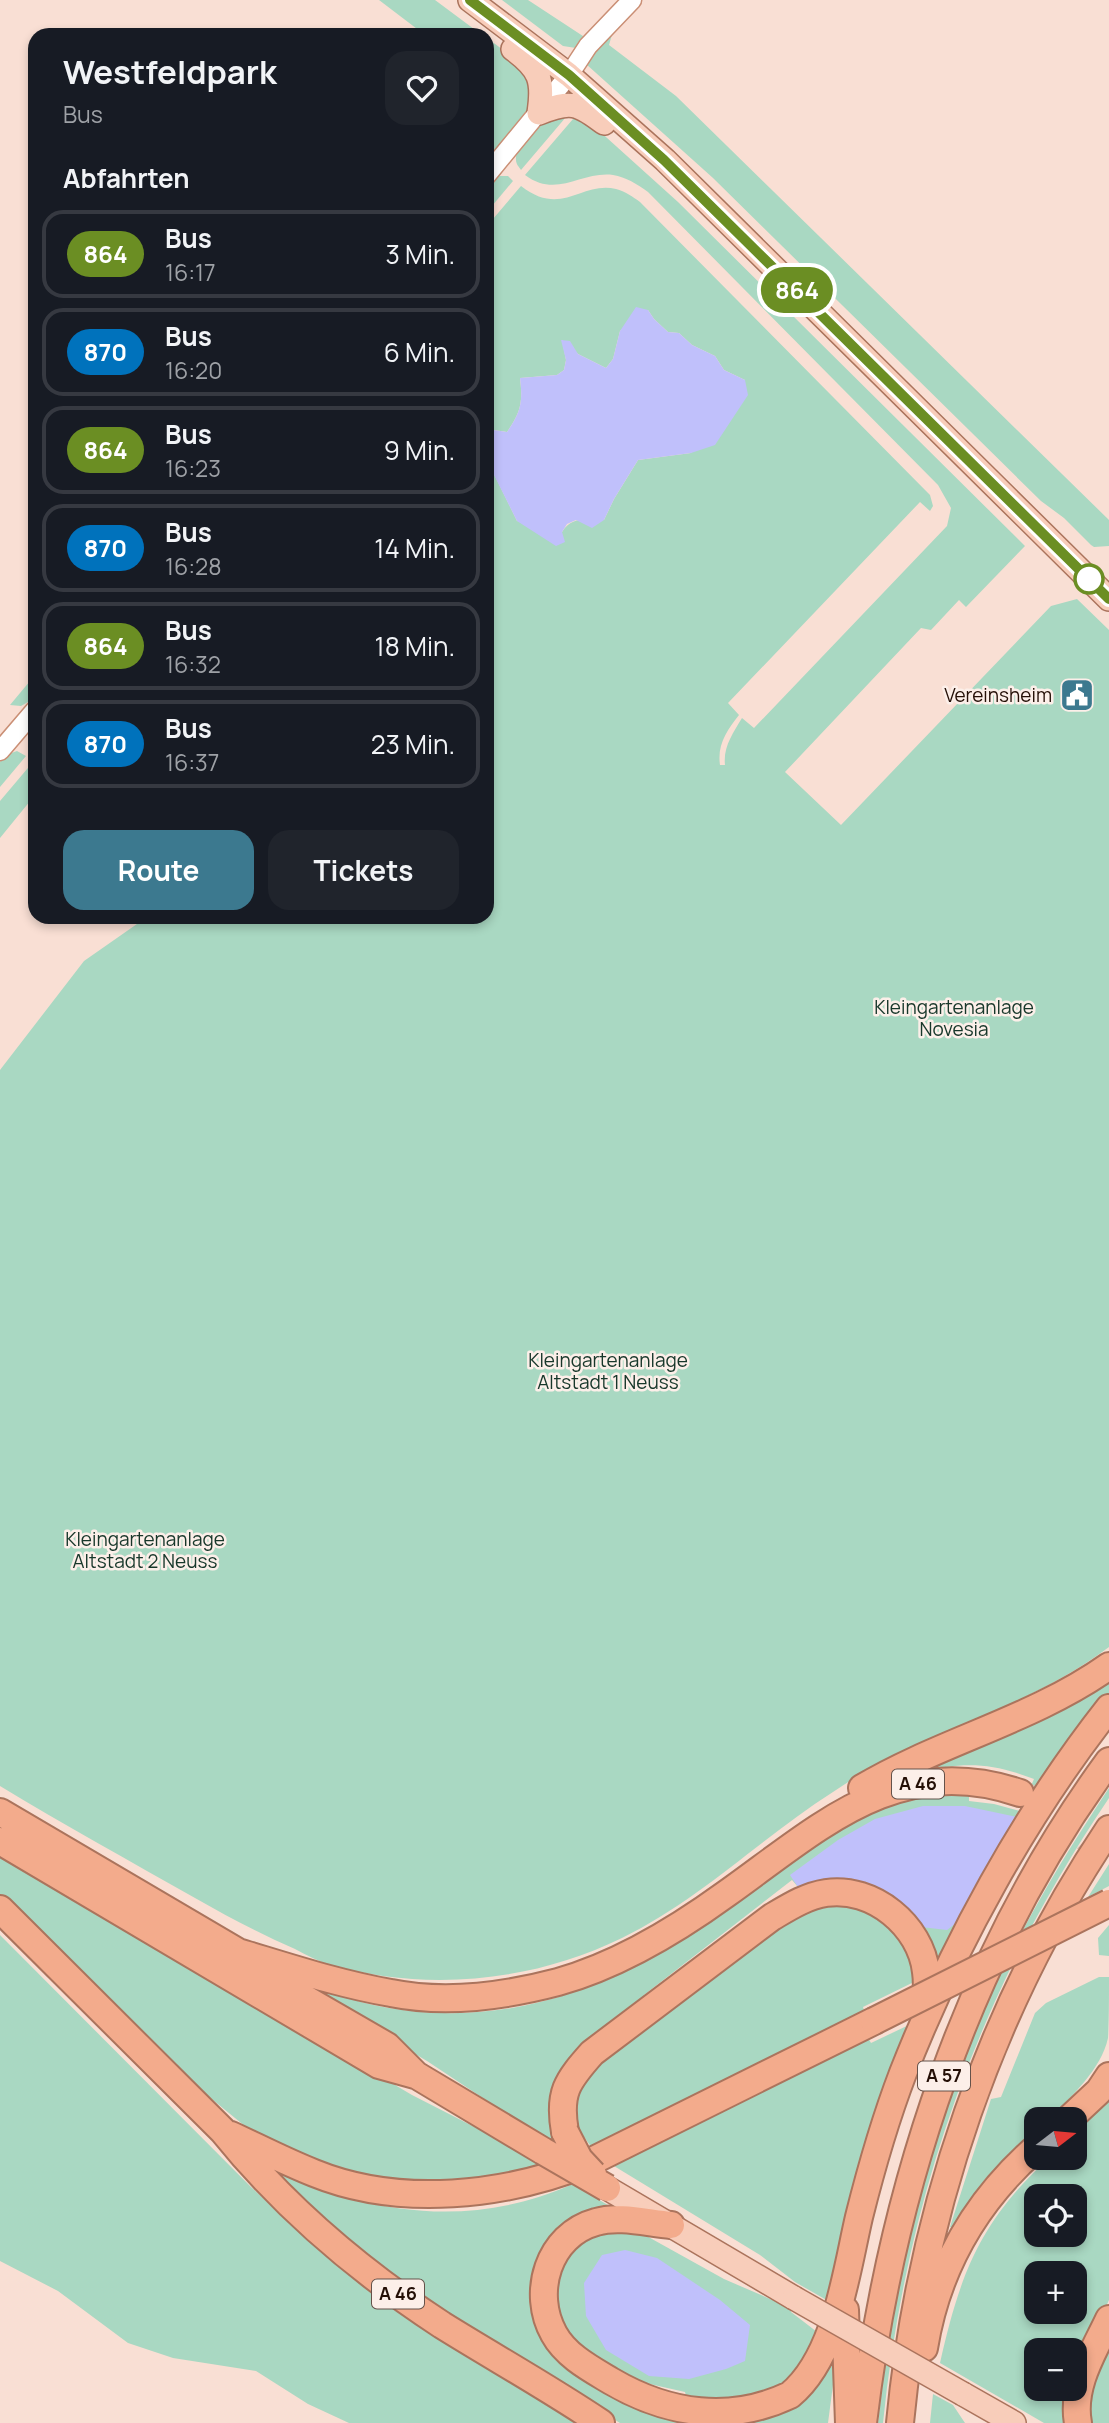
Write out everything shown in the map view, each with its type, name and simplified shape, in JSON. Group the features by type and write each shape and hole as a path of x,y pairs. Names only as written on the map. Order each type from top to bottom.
{"highway":[{"path":"822,1823 839,1802 880,1777 1014,1719 1057,1698 1109,1666"},
{"path":"671,2225 597,2221 575,2231 558,2248 546,2269 542,2292 545,2315 554,2336 571,2355 639,2397 681,2417 729,2422 771,2409 806,2381 821,2358 879,2144 925,2019 1008,1858 1054,1785 1109,1708"},
{"name":"A 57","path":"863,2423 871,2355 888,2267 911,2177 940,2086 975,1996 1014,1914 1056,1840 1109,1761"},
{"name":"A 46","path":"0,1812 237,1952 392,1994 431,1998 518,1991 559,1982 628,1955 724,1896 822,1823 861,1802 895,1789 930,1781 971,1781 1020,1793"},
{"name":"A 57","path":"900,2423 920,2281 962,2131 1009,2009 1046,1933 1109,1829"},
{"path":"0,1840 379,2065 416,2076 607,2188"},
{"path":"607,2188 579,2159 565,2132 562,2096 575,2073 592,2053 772,1917 796,1903 813,1896 835,1893 862,1896 896,1916 910,1930 920,1949 926,1972 925,2019"},
{"path":"0,1909 223,2131 316,2174 368,2188 412,2194 463,2193 506,2188 554,2177 590,2162 1109,1903"},
{"path":"237,1952 297,1994 387,2046 416,2076"},
{"path":"1082,2107 1099,2091 1109,2076"},
{"name":"A 46","path":"223,2131 250,2164 281,2195 328,2239 384,2284 441,2324 601,2423"},
{"path":"916,2423 925,2343 944,2274 961,2238 984,2200 1024,2160"},
{"path":"846,2273 849,2423"},
{"path":"1078,2423 1076,2409 1079,2388 1109,2319"}],"main road":[{"path":"460,0 474,20 485,28"},
{"path":"470,0 569,75 664,160 1109,598"},
{"path":"494,35 529,61 538,73 541,84 539,113 570,104 582,107 706,216 727,220"},
{"path":"607,2188 1014,2423"}],"street":[{"path":"494,166 569,75 588,46 632,0"},
{"path":"0,751 28,718"}],"green space":[{"path":"379,0 435,0 473,28 416,28"},
{"path":"502,0 528,0 589,40 576,48 563,46"},
{"path":"615,24 609,45 676,96 1109,520 1109,546 1094,547 1064,518 1041,501 713,178 586,64 588,55"},
{"path":"494,43 526,67 532,104 494,153"},
{"path":"559,111 566,117 521,170 516,160 520,146 539,125"},
{"path":"573,119 586,119 678,202 1025,546 966,607 959,600 931,630 921,628 785,772 841,825 1051,606 1077,599 1109,630 1109,1647 1058,1680 872,1767 806,1810 678,1906 622,1938 552,1965 516,1973 441,1980 404,1978 330,1965 312,1958 220,1912 0,1786 0,1070 84,961 137,924 494,924 494,474 517,521 562,532 575,521 604,520 638,460 691,453 745,380 724,370 715,356 692,345 679,333 668,332 648,310 620,331 613,359 606,368 578,354 562,340 566,360 564,370 557,375 520,378 520,406 512,425 507,432 494,430 494,218 521,186 548,199 560,199 604,188 616,189 640,202 930,495 933,506 930,511 920,502 728,703 739,715 724,738 720,765 725,765 727,746 742,718 754,728 947,526 951,508 938,485 648,192 631,181 613,175 548,185 525,175"},
{"path":"499,176 508,176 513,181 494,204 494,180"},
{"path":"28,683 28,702 21,706 10,705"},
{"path":"17,751 26,756 0,787 0,762 6,755"},
{"path":"28,768 28,804 0,838 0,801"},
{"path":"1109,1675 1109,1695 1082,1731 941,1971 883,1895 773,1909 798,1887 792,1880 644,1995 647,2002 588,2048 563,2151 427,2061 283,1976 376,2005 442,2013 493,2011 541,2002 587,1987 676,1943 719,1916 825,1838 878,1808 914,1797 969,1794 969,1801 1020,1811 1034,1779 1004,1769 977,1765 949,1766 918,1772"},
{"path":"1109,1788 1109,1798 1063,1870 1023,1943 987,2019 957,2096 931,2175 910,2256 894,2338 883,2423 878,2423 893,2313 904,2259 932,2151 950,2098 969,2046 1017,1941 1061,1863"},
{"path":"0,1852 412,2095 496,2138 544,2168 480,2183 421,2185 367,2179 308,2160 246,2127 191,2082 0,1895"},
{"path":"1109,1864 1109,1886 1088,1897"},
{"path":"831,1905 866,1911 890,1924 907,1946 918,1980 863,2007 865,2014 592,2148 576,2122 575,2100 586,2080 606,2057 775,1928 805,1911"},
{"path":"1109,1925 1109,1956 1099,1955 1098,1938"},
{"path":"0,1935 251,2187 301,2233 373,2291 577,2423 349,2423 308,2404 256,2371 173,2358 128,2343 58,2291 0,2261"},
{"path":"1099,1977 1109,1977 1108,2038 1104,2050 1092,2072 1061,2107 1024,2107 1024,2143 986,2178 953,2228 950,2227 991,2099 1001,2097 1035,2013 1046,2003"},
{"path":"913,2023 830,2302 795,2282 760,2255 614,2166 867,2036 871,2043"},
{"path":"1109,2098 1109,2300 1087,2347 1087,2338 1024,2338 1024,2401 1070,2401 1069,2423 1044,2423 940,2363 956,2302 976,2251 989,2227 1025,2181 1036,2170 1087,2170 1087,2121"},
{"path":"265,2167 342,2196 418,2210 494,2208 533,2199 573,2184 616,2210 567,2229 544,2333 669,2418 690,2423 620,2423 463,2325 389,2274 317,2215"},
{"path":"603,2230 643,2234 724,2279 791,2308 791,2312 821,2335 810,2360 775,2397 688,2404 685,2392 632,2380 586,2354 558,2323 553,2290 563,2258 582,2239"},
{"path":"835,2340 836,2362 828,2423 749,2423 774,2412"},
{"path":"1109,2349 1109,2423 1087,2423 1092,2385"},
{"path":"933,2394 953,2405 965,2423 930,2423"}],"water":[{"path":"636,307 648,310 668,332 679,333 692,345 715,356 724,370 745,380 748,395 715,445 691,453 638,460 604,520 592,528 576,520 567,524 562,532 565,542 556,546 517,521 494,475 494,430 507,432 512,425 520,406 520,378 557,375 564,370 566,360 561,340 570,341 578,354 606,368 613,359 620,331"},
{"path":"923,1806 965,1806 1017,1817 956,1923 947,1930 921,1927 910,1911 883,1892 800,1890 790,1875 838,1840 875,1819"},
{"path":"625,2250 657,2258 720,2300 750,2325 745,2361 689,2379 649,2376 606,2350 586,2316 584,2283 602,2255"}],"tunnel":[{"path":"1023,1794 1070,1824 1109,1866"}],"bus line":[{"name":"864","path":"470,0 569,75 664,160 1109,599"}],"place":[{"name":"Vereinsheim","path":"1077,695"}],"park label":[{"name":"Kleingartenanlage Novesia","path":"954,1018"},
{"name":"Kleingartenanlage Altstadt 1 Neuss","path":"608,1371"},
{"name":"Kleingartenanlage Altstadt 2 Neuss","path":"145,1550"}]}
